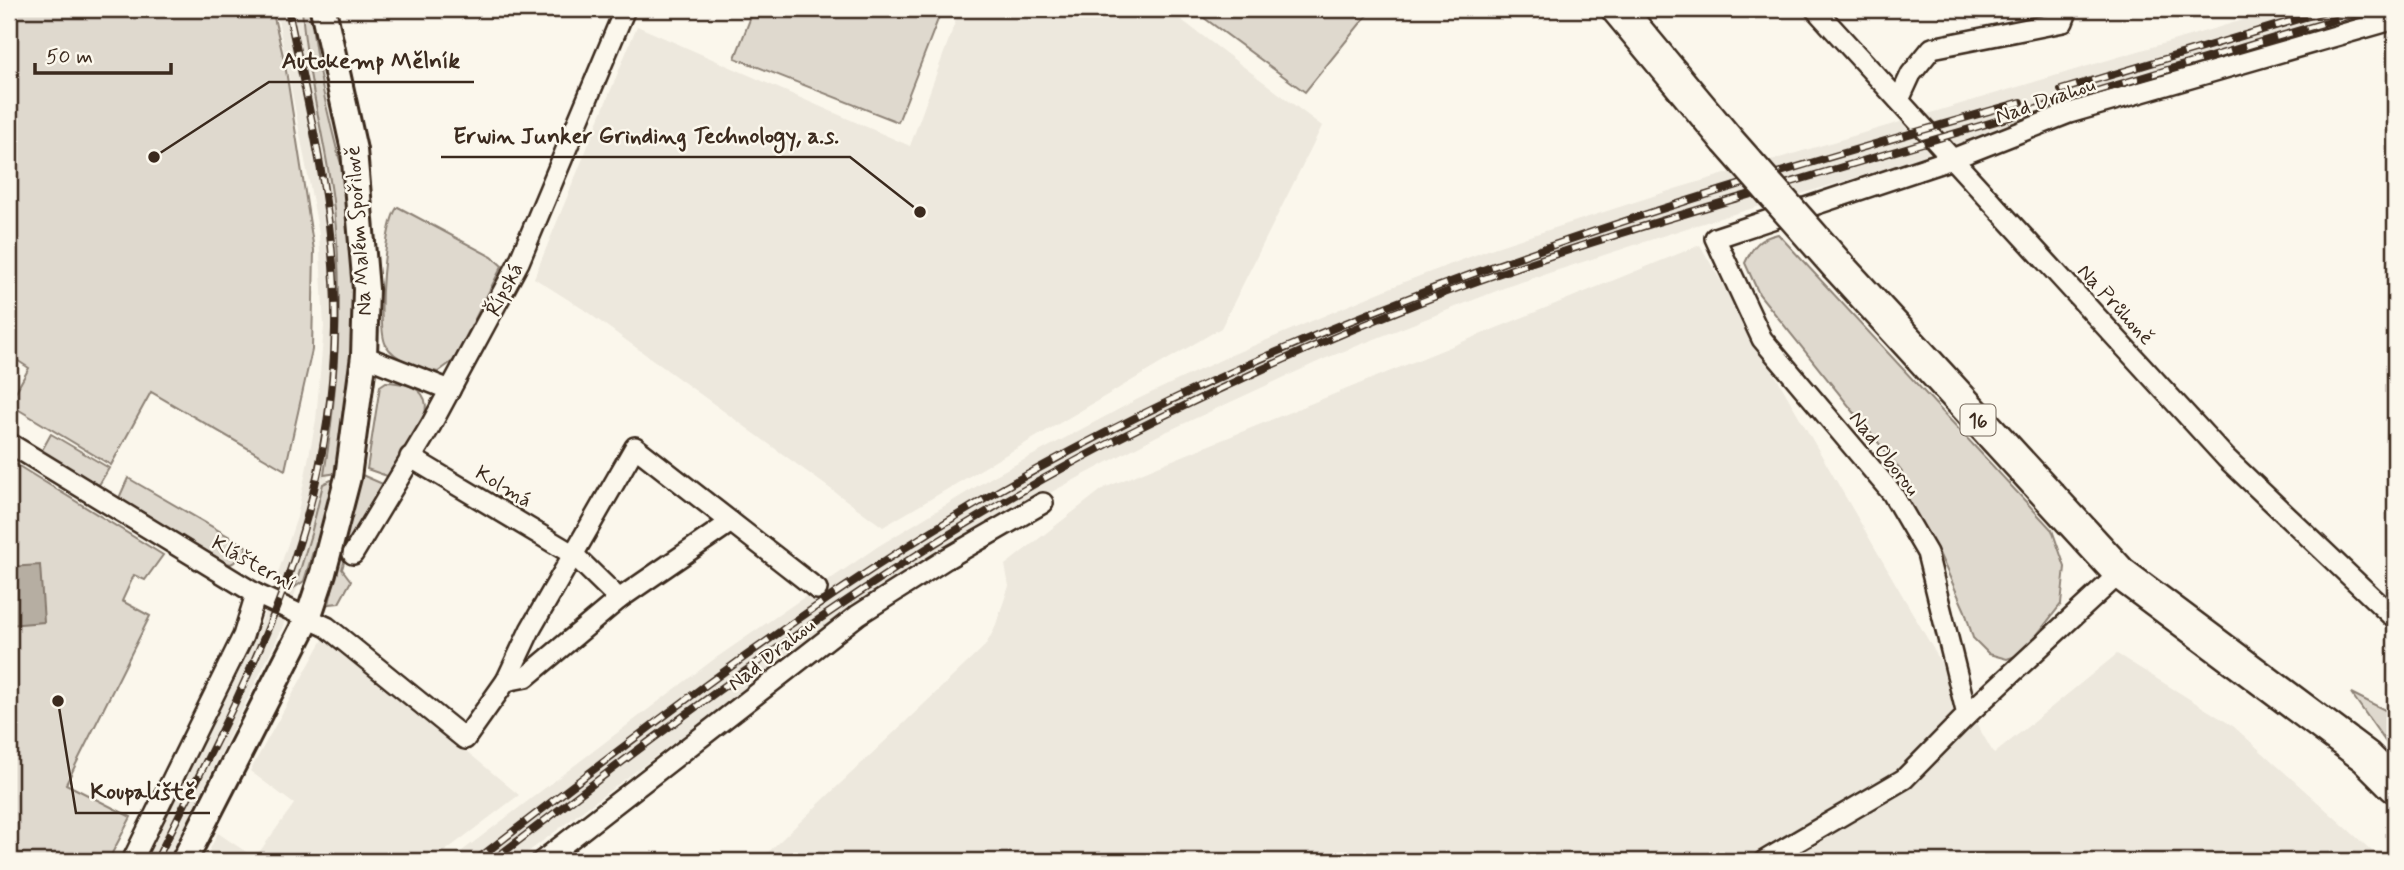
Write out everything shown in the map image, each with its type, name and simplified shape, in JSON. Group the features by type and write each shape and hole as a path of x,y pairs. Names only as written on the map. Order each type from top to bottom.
{"main road":[{"name":"16","path":"1618,9 1727,140 1838,266 2120,573 2366,757 2395,786"}],"street":[{"name":"Na Malém Spořilově","path":"308,618 324,573 348,477 364,356 366,289 354,150 323,9"},
{"path":"605,9 627,12"},
{"name":"Na Průhoně","path":"1815,9 2226,458 2395,619"},
{"path":"1899,100 1911,74 1932,48 1954,41 2063,22 2068,9"},
{"name":"Řípská","path":"353,554 450,390 519,262 627,12"},
{"name":"Nad Drahou","path":"1715,238 1952,159 2069,113 2395,19"},
{"name":"Nad Oborou","path":"1715,238 1762,339 1892,493 1927,553 1967,715"},
{"path":"364,356 450,390"},
{"name":"Klášterní","path":"9,443 256,594 327,628 466,739 506,681"},
{"path":"506,681 530,630 635,447 817,589"},
{"name":"Kolmá","path":"410,457 575,555 619,598"},
{"name":"Nad Drahou","path":"542,861 858,615 946,559 1043,503"},
{"path":"506,681 526,677 619,598 731,522"},
{"path":"1764,861 1904,779 1967,715 2120,573"},
{"path":"132,861 243,636 256,594"},
{"path":"184,861 308,618"}],"shaded area":[{"path":"9,9 272,9 285,64 314,250 312,350 285,470 151,392 111,465 9,404 29,368 9,355"},
{"path":"276,9 299,9 333,183 346,327 331,464 308,559 281,631 168,861 143,861 261,623 297,517 316,420 324,327 319,234"},
{"path":"302,9 311,9 321,80 349,191 356,265 351,370 337,473 324,475 337,369 338,264 332,193 307,55"},
{"path":"754,9 942,9 898,122 735,58"},
{"path":"960,9 1167,9 1322,126 1221,328 883,527 583,309 534,278 637,26 910,146"},
{"path":"1192,9 1372,9 1305,92"},
{"path":"2280,9 2395,9 2395,17 1690,227 1509,286 1324,359 1157,436 1012,513 816,636 516,861 449,861 713,660 877,547 992,477 1138,399 1229,356 1404,282 1496,247 1678,188"},
{"path":"398,207 492,257 502,266 454,360 438,372 417,366 395,355 386,345 383,335 385,251 393,216"},
{"path":"1778,234 2052,530 2065,567 2061,604 2022,654 2007,659 1989,654 1973,638 1965,611 1939,553 1902,489 1902,472 1759,294 1745,263 1757,244"},
{"path":"1700,245 1994,754 2117,654 2233,726 2383,861 759,861 985,646 994,630 1009,586 1005,565 1104,488"},
{"path":"386,382 409,386 421,393 426,404 418,433 390,477 367,469 380,386"},
{"path":"51,434 109,468 99,485 41,452"},
{"path":"9,460 163,555 145,580 134,575 122,601 150,616 66,784 131,817 108,861 9,861"},
{"path":"362,475 385,485 351,547 343,544"},
{"path":"128,478 247,547 242,558 231,564 226,563 119,498"},
{"path":"336,480 320,541 316,542 304,581 295,587 323,484"},
{"path":"339,558 345,559 342,569 351,581 339,603 329,604"},
{"path":"40,565 44,622 9,625 9,567"},
{"path":"326,634 519,795 432,861 204,861 218,833 255,858 294,804 250,771"},
{"path":"2351,693 2395,715 2395,755"}],"railway":[{"path":"156,861 251,669 277,605 300,540 318,474 330,403 335,329 332,248 321,168 288,9"},
{"path":"2061,90 2332,9"},
{"path":"492,861 651,740 812,624 894,569 1064,467 1284,359 1418,303 1596,241 2371,9"},
{"path":"475,861 729,668 859,577 995,493 1116,427 1240,368 1367,314 1495,266 1757,179 2021,102"}],"place":[{"name":"Autokemp Mělník","path":"154,157"},
{"name":"Erwin Junker Grinding Technology, a.s.","path":"920,212"},
{"name":"Koupaliště","path":"58,701"}]}
